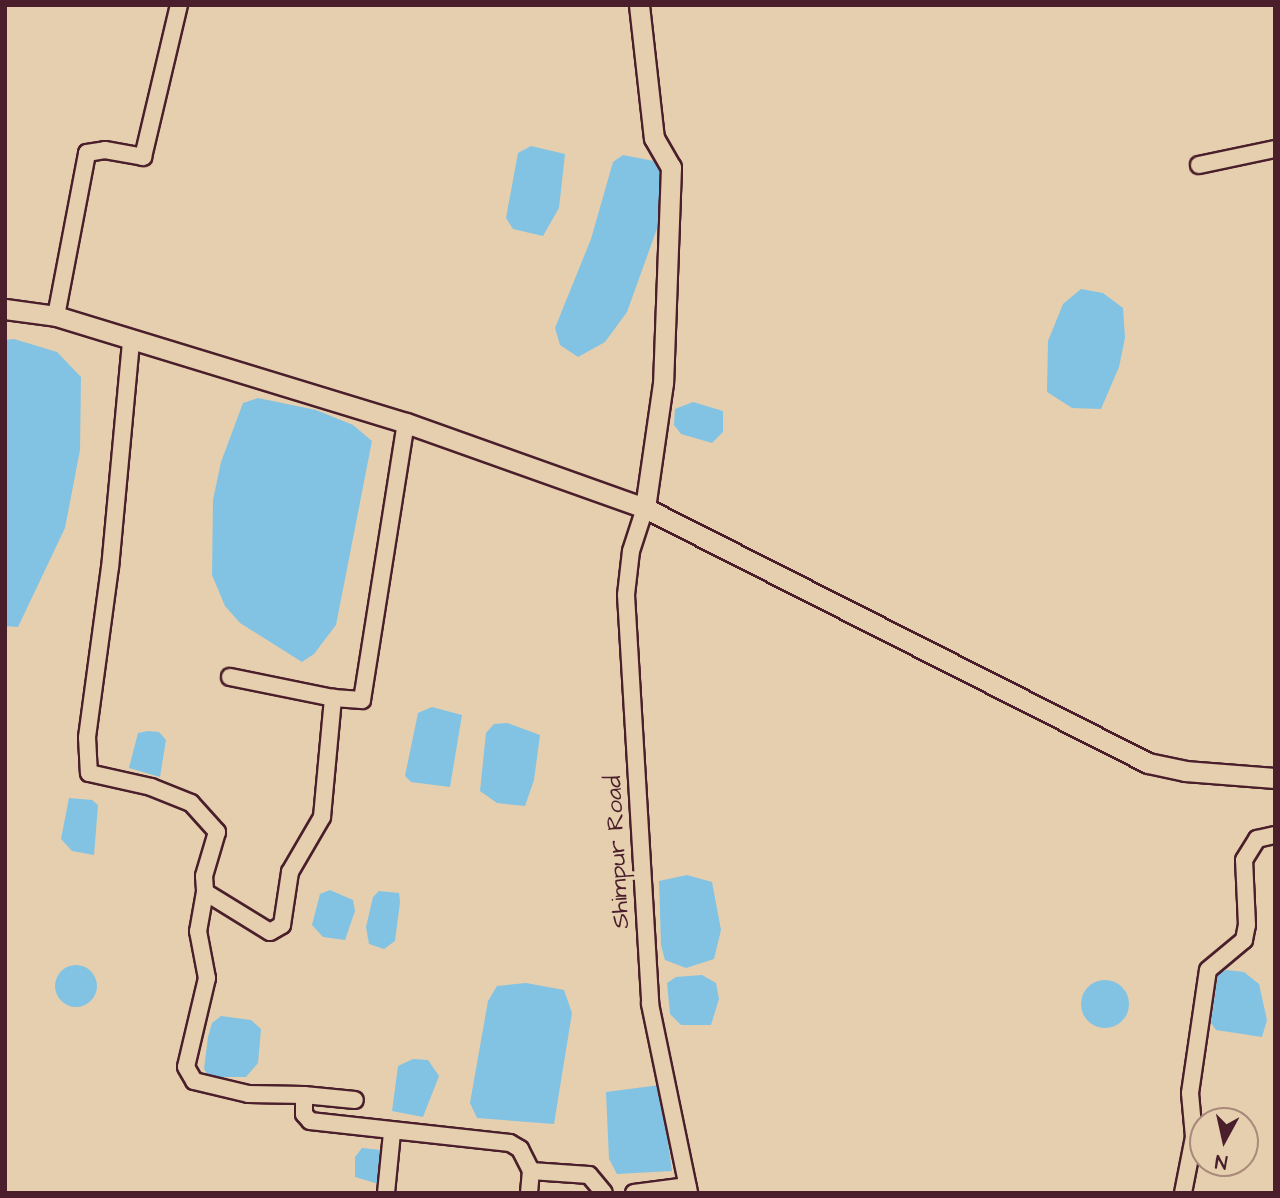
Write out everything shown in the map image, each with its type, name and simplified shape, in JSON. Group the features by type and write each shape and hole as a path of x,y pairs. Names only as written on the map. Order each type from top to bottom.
{"street":[{"path":"56,316 87,153 105,149 143,157 179,5"},
{"path":"639,5 654,138 670,167 663,383 645,508"},
{"path":"1199,166 1275,149"},
{"path":"5,309 56,316 131,342 406,423 645,508 1148,764 1185,771 1275,778"},
{"path":"131,342 87,737 89,773 183,797 217,832 204,876 205,892 198,931 207,978 186,1067 194,1081 248,1094 304,1095 355,1100"},
{"path":"230,677 333,698 362,700 406,423"},
{"name":"Shimpur Road","path":"645,508 631,551 626,595 649,977 688,1189"},
{"path":"205,892 260,922 265,930 277,932 282,925 290,872 322,817 333,698"},
{"path":"1183,1193 1194,1137 1190,1093 1208,970 1244,940 1247,925 1244,860 1257,839 1275,835"},
{"path":"304,1095 304,1114 310,1121 393,1133 510,1143 520,1149 531,1171 529,1193"},
{"path":"386,1193 393,1133"},
{"path":"531,1171 589,1175 604,1193"},
{"path":"634,1193 688,1189"}],"water":[{"path":"531,146 565,154 559,208 543,236 513,229 506,218 518,153"},
{"path":"623,155 659,162 663,212 627,312 605,342 578,357 560,345 555,328 591,239 613,162"},
{"path":"1081,289 1103,293 1123,308 1125,338 1119,367 1101,409 1072,408 1047,392 1048,341 1063,304"},
{"path":"14,339 57,352 81,377 80,450 65,528 18,627 5,626 5,340"},
{"path":"258,398 316,410 353,425 372,441 336,625 314,654 302,662 240,623 225,606 212,575 213,500 221,462 243,403"},
{"path":"693,402 723,411 723,432 712,443 681,434 674,425 675,409"},
{"path":"432,707 462,715 450,787 411,782 405,776 418,713"},
{"path":"507,723 540,735 534,780 525,806 497,803 480,791 486,733 494,724"},
{"path":"159,732 166,740 160,777 129,768 138,733"},
{"path":"69,798 92,800 98,805 94,855 72,851 61,839"},
{"path":"687,875 712,882 721,930 714,959 686,968 665,960 661,945 659,881"},
{"path":"330,890 353,900 355,911 345,940 323,937 312,925 320,894"},
{"path":"379,891 399,893 400,902 395,941 384,949 369,944 366,927 373,897"},
{"path":"76,965 91,971 97,986 91,1001 76,1007 61,1001 55,986 61,971"},
{"path":"1227,970 1244,972 1259,984 1267,1020 1262,1037 1216,1030 1211,1023 1218,973"},
{"path":"702,975 716,983 719,999 711,1025 681,1025 670,1014 667,983 676,977"},
{"path":"1105,980 1122,987 1129,1004 1122,1021 1105,1028 1088,1021 1081,1004 1088,987"},
{"path":"526,983 564,990 572,1013 554,1124 477,1118 470,1103 488,1001 497,986"},
{"path":"221,1016 251,1020 261,1029 258,1063 246,1077 208,1075 204,1069 212,1023"},
{"path":"413,1059 428,1060 439,1076 423,1117 392,1111 398,1066"},
{"path":"660,1085 672,1171 617,1174 609,1159 606,1092"},
{"path":"362,1148 381,1150 385,1158 379,1184 355,1177 355,1157"}]}
